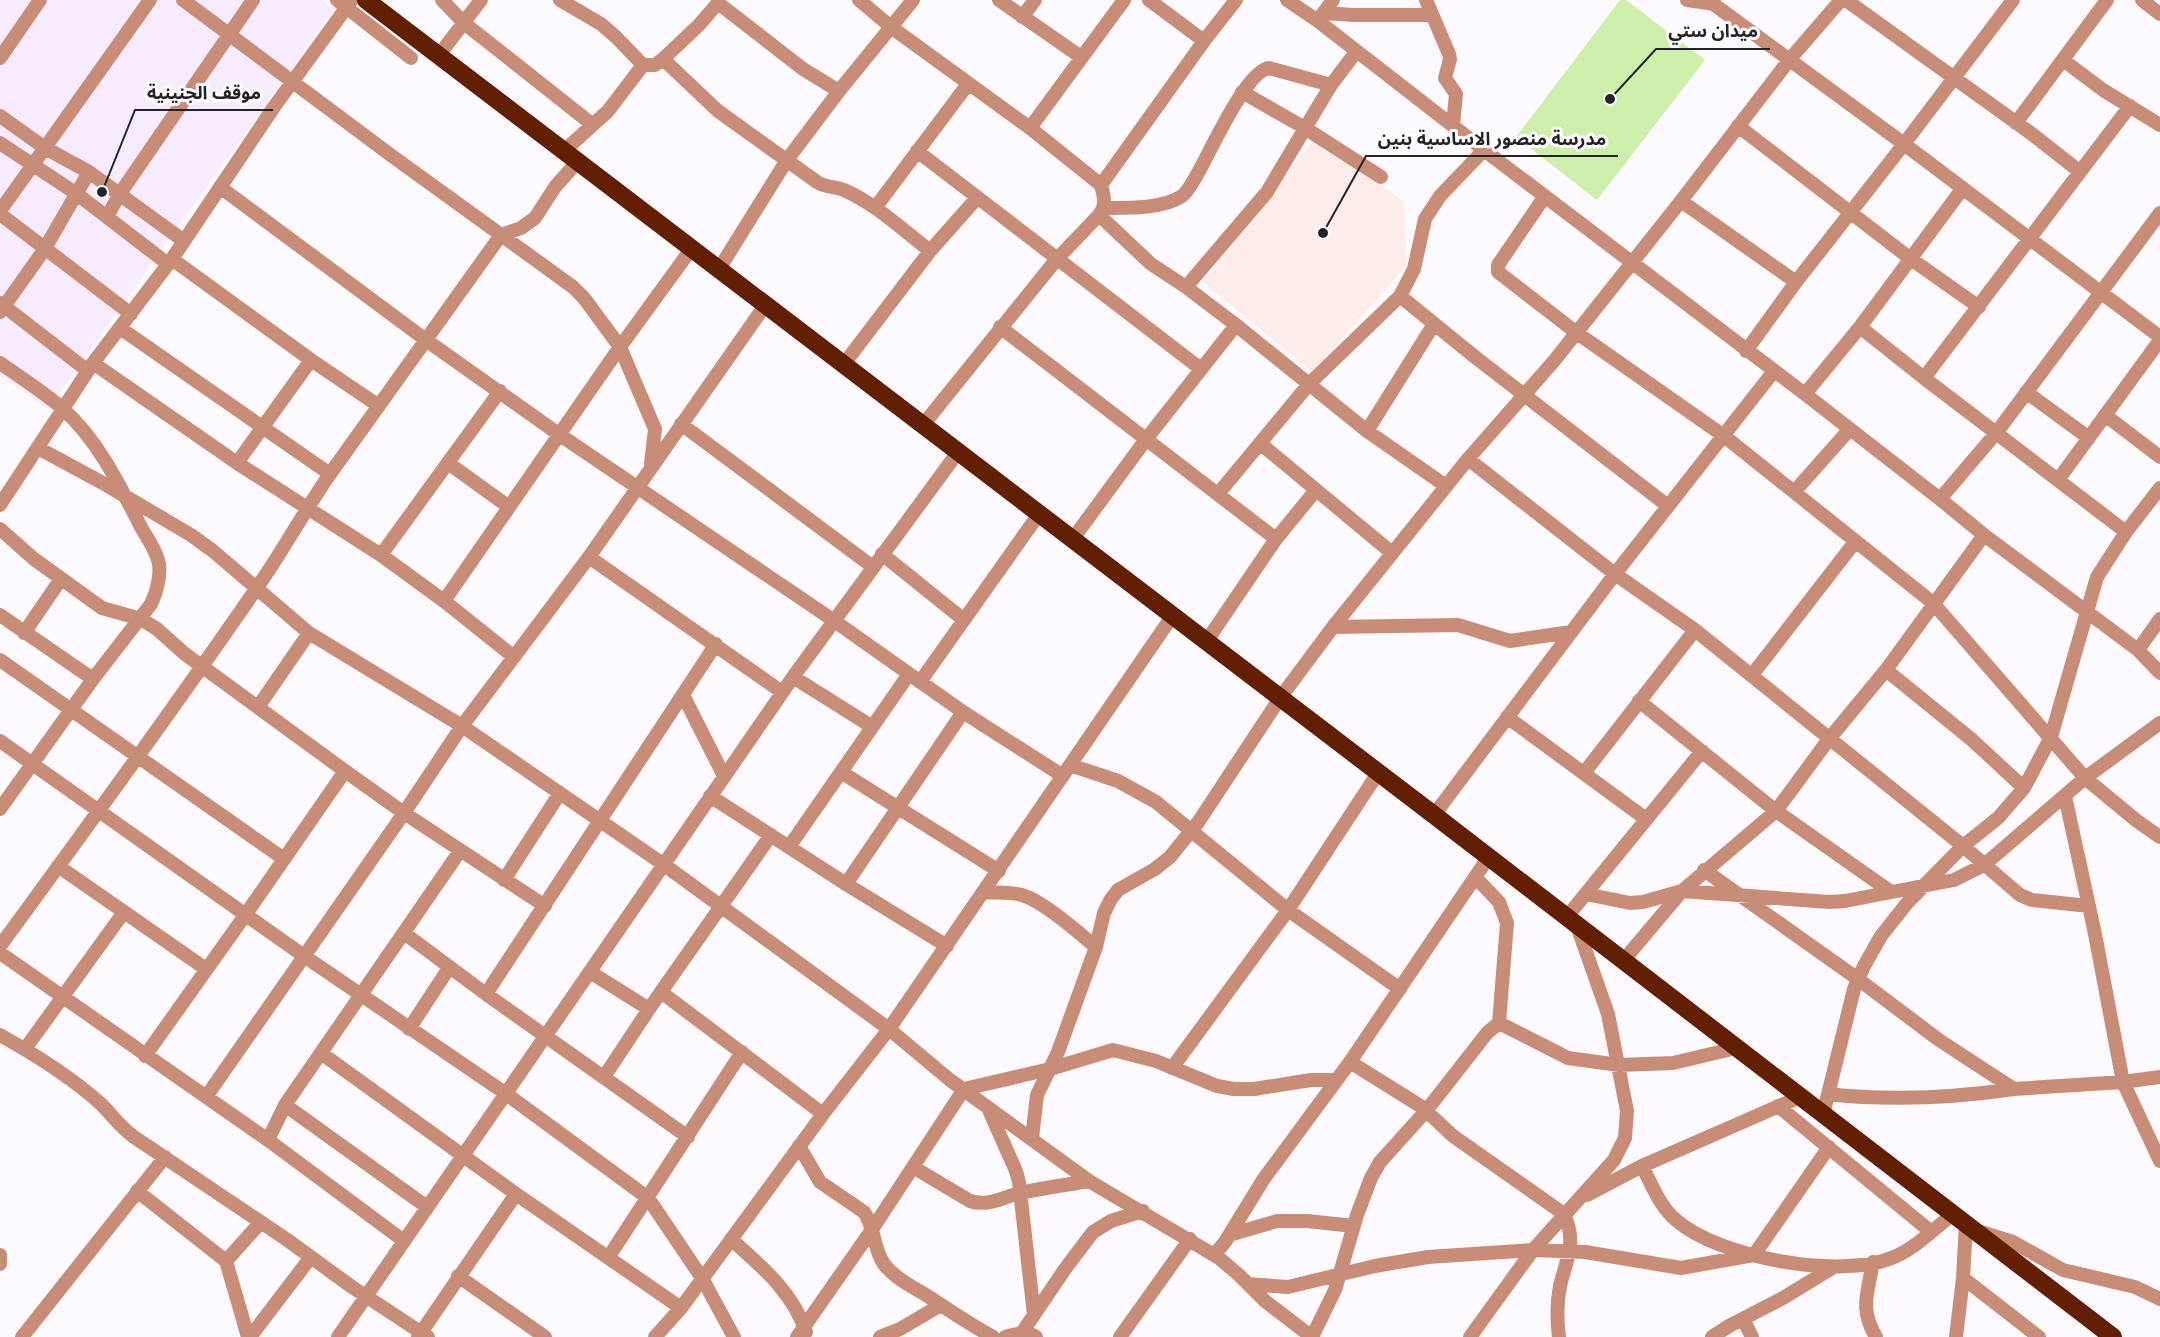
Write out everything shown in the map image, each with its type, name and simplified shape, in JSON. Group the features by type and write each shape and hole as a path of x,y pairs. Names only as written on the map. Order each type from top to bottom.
{"highway":[{"path":"366,0 1173,615 2113,1337"}],"street":[{"path":"0,58 40,0"},
{"path":"131,314 44,250 0,213 150,0"},
{"path":"442,0 464,22 593,124"},
{"path":"439,55 481,0"},
{"path":"560,0 609,31 643,65 655,65 663,59 699,26 716,2 803,69 839,91"},
{"path":"859,0 891,27 1030,128 1101,185 1105,200 1102,212 1056,260 923,425"},
{"path":"719,268 787,160 839,91 913,0"},
{"path":"999,0 1081,57"},
{"path":"1022,17 1035,0"},
{"path":"1030,128 1124,0"},
{"path":"1149,0 1203,41"},
{"path":"1101,185 1203,41 1236,0"},
{"path":"1287,0 1321,17 1356,52 1805,394 1984,535 2138,650 2160,673"},
{"path":"1321,17 1333,0"},
{"path":"1426,0 1449,54 1450,59 1445,78 1456,94 1453,125"},
{"path":"1687,0 1713,2 2160,338 2058,480"},
{"path":"1032,1138 1037,1095 1050,1069 1096,947 1104,913 1111,898 1118,890 1155,869 1170,857 1191,830 1280,698 1333,627 1468,459 1577,333 1682,201 1790,59 1841,0"},
{"path":"1846,0 2054,150 2079,171"},
{"path":"2016,123 2107,0"},
{"path":"2142,0 2160,14"},
{"path":"192,2 292,81 573,287 584,298 620,347 655,429 650,468"},
{"path":"108,217 118,195 230,34 246,2"},
{"path":"0,505 91,367 170,262 345,2 411,58"},
{"path":"1746,351 2009,2"},
{"path":"1321,17 1431,15"},
{"path":"1186,287 1267,192 1331,86 1356,52"},
{"path":"663,59 718,111 820,184 844,189 875,208 930,251"},
{"path":"2063,60 2096,85 2160,124"},
{"path":"0,946 100,811 256,590 330,474 501,235 521,228 535,218 571,156 593,124 608,111 643,65"},
{"path":"1102,212 1172,201 1182,196 1206,159 1242,92 1266,68 1331,86"},
{"path":"875,208 968,84"},
{"path":"1242,92 1305,128 1381,177"},
{"path":"1924,378 2130,106"},
{"path":"0,116 45,148 89,172 184,241"},
{"path":"1738,126 1911,260 1979,307"},
{"path":"0,143 77,194 170,262 379,406"},
{"path":"1218,494 1309,384 1400,296 1414,269 1425,219 1440,196 1484,150"},
{"path":"917,151 1056,260 1201,369"},
{"path":"89,172 44,250 1,307 306,509 381,555 444,601 514,657"},
{"path":"220,187 426,340 560,435 833,620 963,712 1067,770 1103,775 1156,802 1288,910 1400,989"},
{"path":"1805,394 1860,327 1963,188"},
{"path":"1545,196 1498,266 1497,271 1577,333 1724,436 1933,603 2085,778 2160,837"},
{"path":"844,364 930,251 976,198"},
{"path":"1682,201 1796,282"},
{"path":"1102,212 1144,258 1236,325 1367,431 1446,486"},
{"path":"1940,499 1997,432 2099,292 2154,232 2160,213"},
{"path":"444,601 620,347 692,248"},
{"path":"1400,296 1668,506"},
{"path":"206,1097 462,726 589,557 766,304"},
{"path":"1367,431 1434,324"},
{"path":"1072,540 1147,438 1236,325"},
{"path":"1000,327 1147,438 1276,540"},
{"path":"1860,327 2126,532"},
{"path":"120,328 330,474"},
{"path":"237,463 311,360"},
{"path":"0,363 63,409 97,449 125,495 156,555 159,567 154,597 141,619 93,679 0,809"},
{"path":"1434,815 1615,574 1774,371"},
{"path":"381,555 500,391"},
{"path":"2026,392 2089,438"},
{"path":"2105,415 2160,457"},
{"path":"681,424 873,567"},
{"path":"1794,492 1850,429"},
{"path":"1261,444 1392,553"},
{"path":"38,448 125,495 191,535 309,633 462,726 663,864 889,1029 964,1089 1089,1181 1214,1255 1239,1275 1274,1310 1312,1337 1331,1300 1354,1226 1380,1162 1426,1110 1487,1033 1498,1023 1507,923 1499,903 1474,877"},
{"path":"338,1337 793,677 958,452"},
{"path":"1468,459 1615,574 1695,630 1752,675 2020,895 2032,900 2089,906"},
{"path":"448,463 509,507"},
{"path":"1823,1115 1858,979 1881,936 1908,902 1963,846 1998,818 2024,788 2051,737 2097,577 2126,532 2160,488"},
{"path":"1206,642 1276,540 1316,490"},
{"path":"789,847 871,726 964,620 1039,514"},
{"path":"0,529 24,551 102,608 141,619 165,634 176,646 202,666 345,771 459,851 545,906"},
{"path":"1623,961 1682,891 1776,811 1829,739 1886,669 1984,535"},
{"path":"1752,675 1855,542"},
{"path":"882,554 964,620"},
{"path":"589,557 783,692"},
{"path":"24,633 61,579"},
{"path":"0,615 93,679"},
{"path":"655,1337 681,1308 823,1114 889,1029 1173,615"},
{"path":"2138,650 2160,619"},
{"path":"1333,627 1458,625 1510,641 1571,632"},
{"path":"1584,773 1695,630"},
{"path":"258,707 309,633"},
{"path":"486,994 716,644"},
{"path":"0,660 284,859"},
{"path":"1886,669 2024,788"},
{"path":"793,677 871,726"},
{"path":"682,695 724,776"},
{"path":"1639,701 1776,811 1891,892"},
{"path":"846,884 963,712"},
{"path":"1507,717 1646,819"},
{"path":"1586,894 1635,903 1682,891 1829,902 1924,887 1958,879 1984,866 2085,778 2160,723"},
{"path":"0,741 304,956 505,1094 648,1198 702,1278 734,1337"},
{"path":"1470,1337 1533,1250 1623,1147 1627,1111 1602,991 1571,922 1586,894 1702,751"},
{"path":"146,1056 345,771"},
{"path":"841,772 999,871"},
{"path":"1173,1068 1288,910 1378,773"},
{"path":"504,880 560,793"},
{"path":"710,796 947,946"},
{"path":"2065,796 2123,1082 2156,1142 2160,1161"},
{"path":"604,1077 771,835"},
{"path":"268,1140 285,1105 459,851"},
{"path":"1214,1255 1263,1180 1350,1062 1488,858"},
{"path":"58,866 206,969"},
{"path":"1704,870 1858,979 1939,1040 2014,1089"},
{"path":"984,892 1022,894 1055,914 1096,947"},
{"path":"25,1049 124,912"},
{"path":"404,933 545,1037 688,1137"},
{"path":"0,953 268,1140 404,1241"},
{"path":"410,1029 449,968"},
{"path":"591,972 649,1009"},
{"path":"661,992 823,1114"},
{"path":"1498,1023 1568,1058 1619,1065 1673,1063 1736,1048"},
{"path":"0,1035 55,1068 102,1105 126,1132 261,1222 422,1335 458,1276 516,1194"},
{"path":"803,1333 964,1089 1050,1069 1113,1050 1146,1058 1217,1086 1234,1089 1254,1089 1311,1080 1336,1080"},
{"path":"608,1258 742,1052"},
{"path":"321,1053 516,1194 681,1308"},
{"path":"1350,1062 1426,1110 1453,1136 1564,1214 1571,1230 1571,1252 1560,1287 1559,1337"},
{"path":"1828,1094 1878,1099 1967,1096 2014,1089 2123,1082 2160,1077"},
{"path":"1577,1200 1642,1167 1800,1097"},
{"path":"285,1105 427,1207"},
{"path":"987,1106 1016,1171 1034,1315"},
{"path":"1778,1107 1930,1231"},
{"path":"800,1146 819,1182 864,1212 874,1244 888,1269 993,1337"},
{"path":"1248,1284 1288,1287 1375,1266 1428,1257 1533,1250 1629,1258 1681,1268 1754,1256 1829,1147"},
{"path":"22,1337 165,1157"},
{"path":"913,1167 970,1201 986,1204 1020,1193 1089,1181"},
{"path":"1642,1167 1665,1209 1682,1225 1715,1243 1754,1256 1832,1268 1873,1262 1894,1257 1930,1231 1964,1223 2013,1242 2063,1270 2135,1287 2160,1299"},
{"path":"137,1191 226,1261 249,1337"},
{"path":"1005,1337 1026,1335 1034,1315 1093,1232 1111,1221 1143,1211"},
{"path":"1229,1235 1277,1221 1307,1221 1354,1226"},
{"path":"226,1261 261,1222"},
{"path":"1956,1337 1963,1278 1964,1223"},
{"path":"731,1239 782,1288 803,1333"},
{"path":"1120,1337 1190,1239"},
{"path":"0,1255 0,1264"},
{"path":"249,1337 310,1257"},
{"path":"1873,1262 1865,1310 1876,1337"},
{"path":"1712,1337 1832,1268"},
{"path":"458,1276 545,1337"},
{"path":"1963,1278 2039,1337"},
{"path":"880,1337 900,1329 941,1305"},
{"path":"1743,1319 1752,1337"}],"shaded area":[{"path":"0,0 322,0 334,9 48,409 0,375"},
{"path":"1314,139 1404,201 1407,265 1312,372 1203,282"}],"green space":[{"path":"1620,0 1626,0 1705,60 1597,200 1516,137"}],"place":[{"name":"ميدان ستي","path":"1610,99"},
{"name":"موقف الجنينية","path":"102,192"},
{"name":"مدرسة منصور الاساسية بنين","path":"1323,233"}]}
